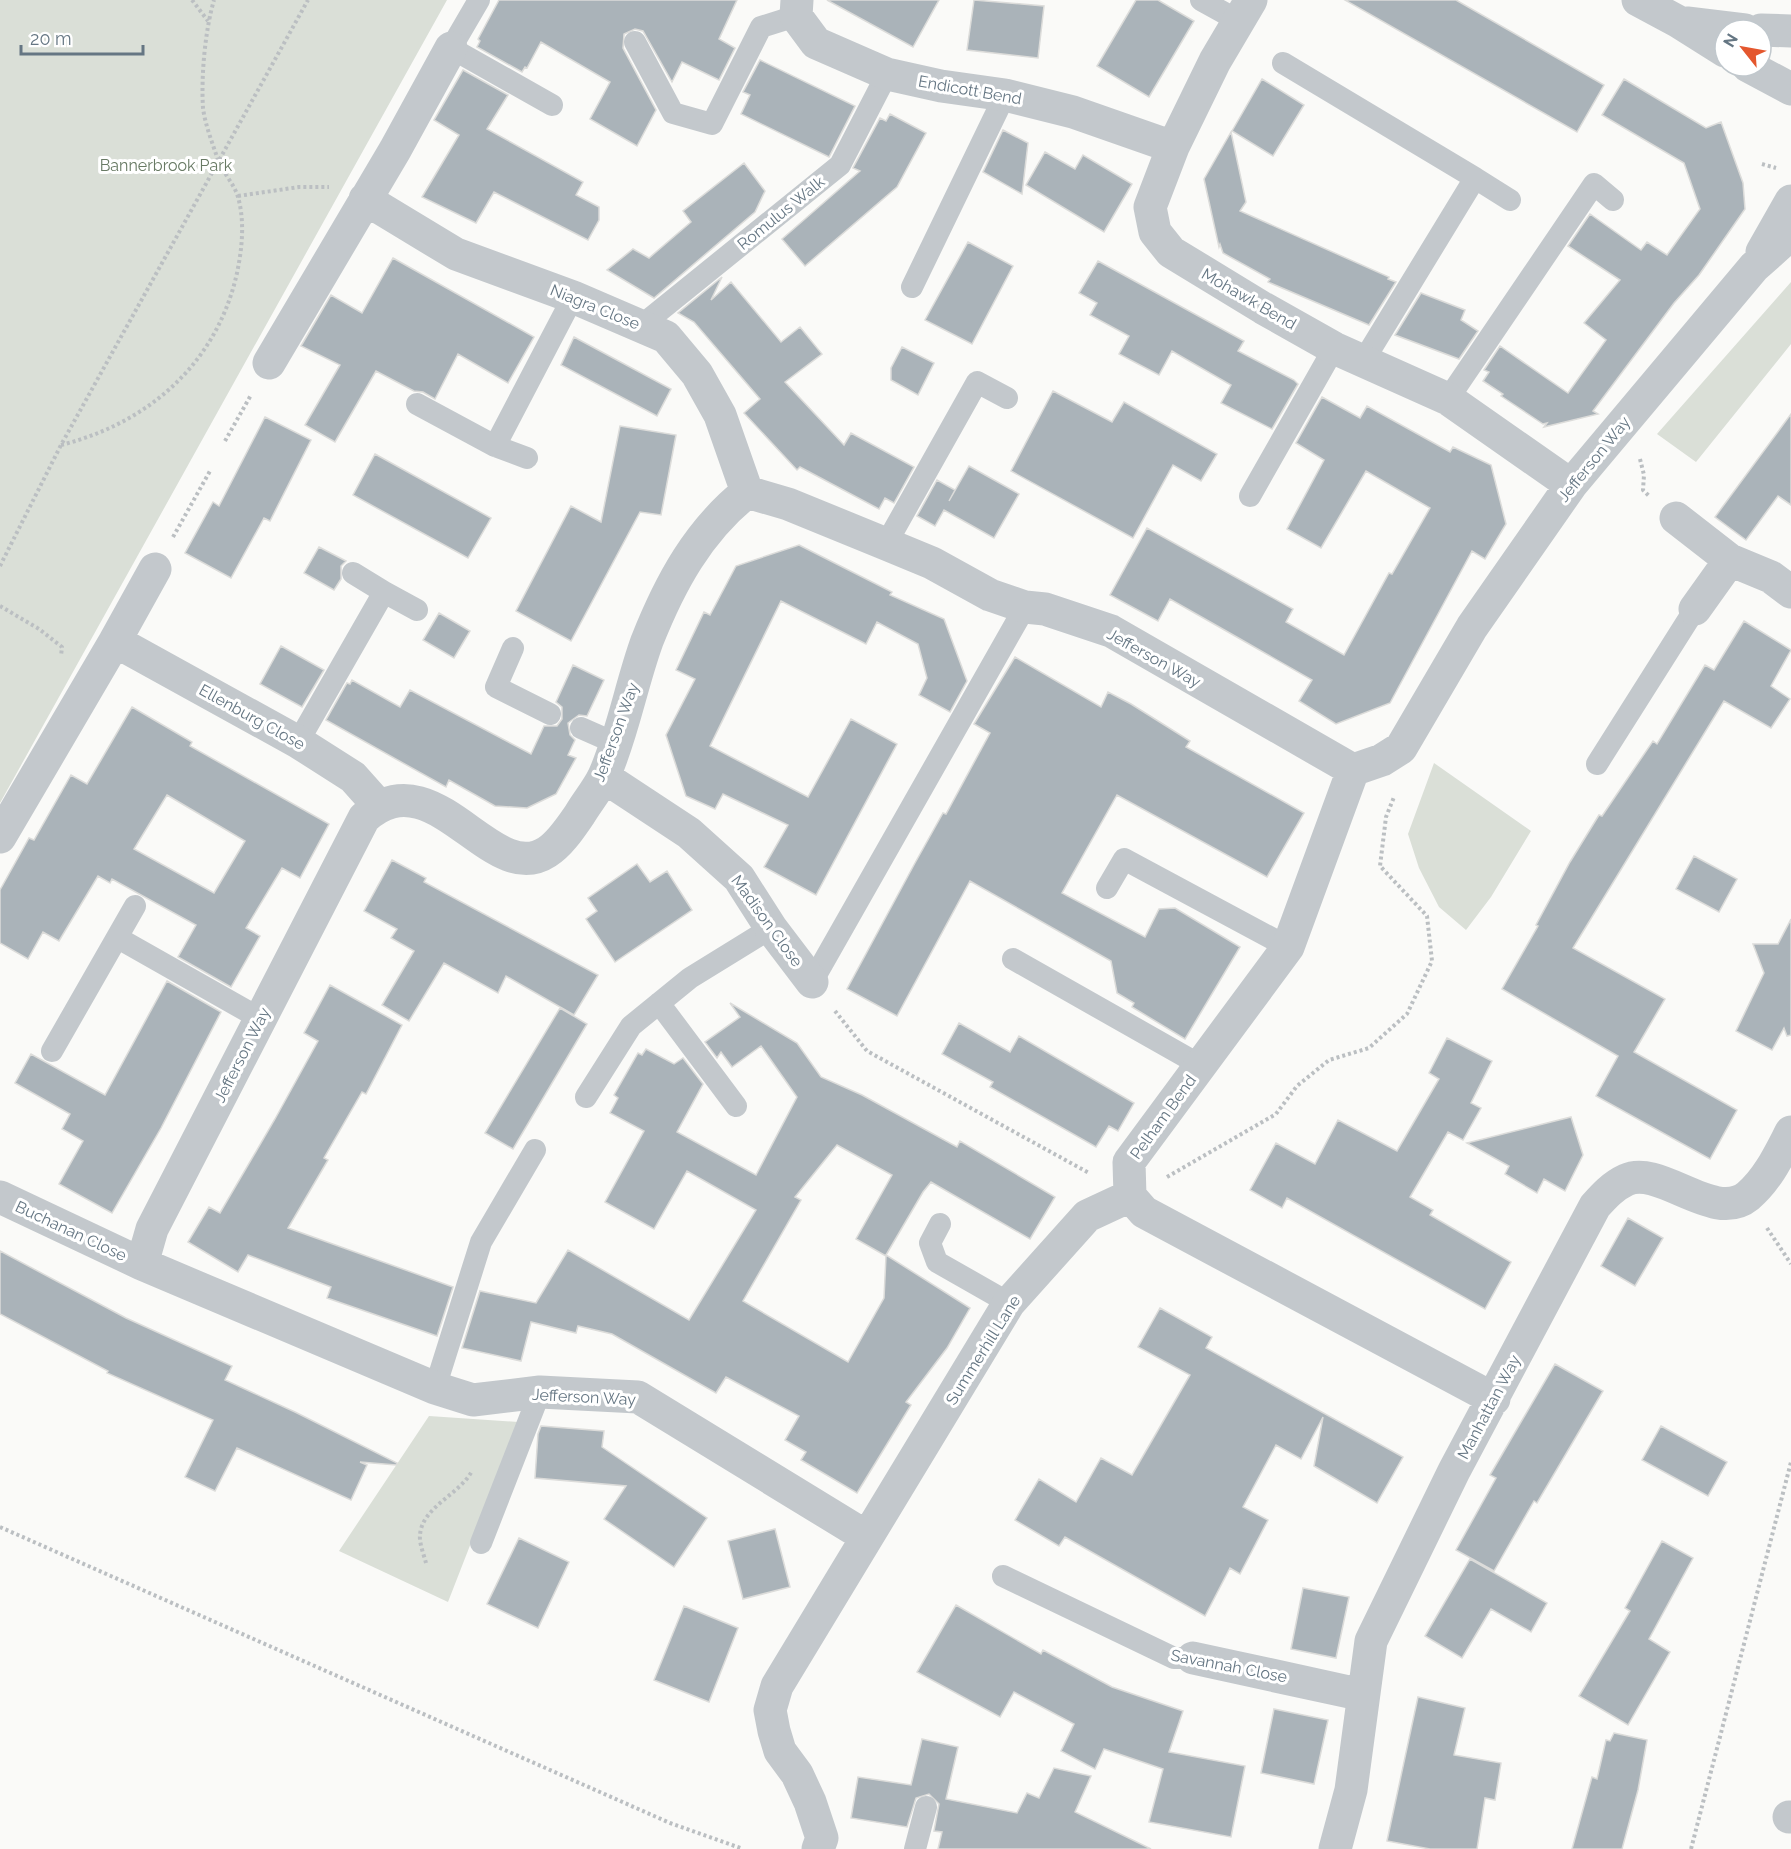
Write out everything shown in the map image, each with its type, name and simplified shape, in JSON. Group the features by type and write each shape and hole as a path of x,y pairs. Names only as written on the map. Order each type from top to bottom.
{"street":[{"path":"1638,0 1713,43"},
{"name":"Endicott Bend","path":"797,8 816,43 887,74 941,86 1005,95 1073,112 1173,147"},
{"name":"Mohawk Bend","path":"1245,11 1215,61 1173,147 1150,207 1155,232 1171,252 1334,348 1448,399 1571,485"},
{"path":"1679,22 1713,26"},
{"path":"1773,30 1791,31"},
{"path":"269,363 451,48"},
{"path":"1771,78 1791,89"},
{"name":"Niagra Close","path":"365,199 456,254 573,297 666,337 697,374 720,415 747,492"},
{"name":"Jefferson Way","path":"1754,267 1791,201"},
{"name":"Jefferson Way","path":"867,1537 638,1397 540,1392 473,1400 435,1388 142,1264 152,1229 364,818 378,805 409,800 432,806 509,856 528,859 547,852 571,827 604,777 647,642 675,578 707,531 726,508 747,492 788,504 932,563 990,595 1025,607 1045,609 1111,632 1353,770 1391,755 1401,748 1472,627 1571,485 1754,267 1791,234"},
{"path":"1666,505 1730,560 1771,577 1791,592"},
{"path":"1695,609 1730,560"},
{"path":"0,837 156,569"},
{"name":"Ellenburg Close","path":"115,641 298,742 353,777 378,805"},
{"name":"Pelham Bend","path":"1130,1196 1129,1162 1288,946 1353,770"},
{"name":"Madison Close","path":"604,777 697,840 739,878 771,928 812,982"},
{"name":"Manhattan Way","path":"1335,1849 1351,1790 1371,1641 1454,1471 1594,1206 1610,1190 1628,1178 1650,1178 1723,1204 1746,1198 1769,1173 1791,1132"},
{"path":"1130,1196 1144,1212 1494,1399"},
{"name":"Summerhill Lane","path":"818,1849 822,1838 798,1774 780,1751 770,1710 777,1686 1009,1303 1087,1216 1130,1196"},
{"name":"Buchanan Close","path":"0,1197 142,1264"},
{"name":"Savannah Close","path":"1194,1658 1363,1695"}],"lane":[{"path":"479,0 451,48 552,105"},
{"path":"1201,0 1245,11"},
{"path":"635,42 673,113 712,124 761,27 797,8"},
{"path":"1283,63 1510,200"},
{"name":"Romulus Walk","path":"642,325 840,165 887,74"},
{"path":"912,287 1005,95"},
{"path":"1364,360 1475,178"},
{"path":"1448,399 1594,184 1613,200"},
{"path":"495,446 573,297"},
{"path":"1250,496 1334,348"},
{"path":"886,544 977,382 1007,398"},
{"path":"417,404 495,446 527,458"},
{"path":"353,573 417,610"},
{"path":"298,742 384,592"},
{"path":"812,982 1025,607"},
{"path":"1597,764 1695,609"},
{"path":"513,648 496,687 550,714"},
{"path":"581,728 615,743"},
{"path":"1107,888 1124,858 1288,946"},
{"path":"52,1051 135,906"},
{"path":"586,1097 631,1026 690,978 771,928"},
{"path":"118,938 261,1019"},
{"path":"1013,958 1200,1065"},
{"path":"659,1003 735,1106"},
{"path":"435,1388 481,1242 535,1150"},
{"path":"940,1224 930,1243 938,1262 1009,1303"},
{"path":"481,1543 540,1392"},
{"name":"Savannah Close","path":"1003,1576 1174,1658 1194,1658"},
{"path":"915,1849 926,1807"}],"path":[{"path":"192,0 208,21"},
{"path":"61,445 123,423 169,390 204,353 231,302 243,245 238,196 218,159 203,110 208,21 214,0"},
{"path":"0,566 61,445 308,0"},
{"path":"238,196 300,187 335,187 365,199"},
{"path":"225,441 269,363"},
{"path":"1613,435 1643,461 1643,490 1666,505"},
{"path":"156,569 210,471"},
{"path":"0,606 39,628"},
{"path":"812,982 867,1052 1130,1196 1189,1166 1276,1114 1296,1086 1329,1060 1369,1048 1407,1014 1432,961 1427,916 1380,866 1386,817 1401,780 1391,755"},
{"path":"1690,1849 1791,1462"},
{"path":"426,1563 419,1536 426,1517 454,1494 473,1468"},
{"path":"0,1527 670,1824 743,1849"}],"green space":[{"name":"Bannerbrook Park","path":"0,0 447,0 0,803"},
{"path":"1791,282 1791,344 1696,462 1657,434"},
{"path":"1434,763 1531,831 1491,897 1466,930 1439,907 1419,868 1408,834"},
{"path":"429,1416 518,1422 448,1602 339,1551"}],"building":[{"path":"499,0 737,0 719,39 735,48 719,80 682,62 672,82 643,31 635,29 624,34 623,48 656,110 637,146 590,119 610,82 541,42 527,68 525,67 522,72 477,47 480,41 478,39"},
{"path":"827,0 939,0 913,47"},
{"path":"974,0 1044,6 1038,58 967,50"},
{"path":"1136,0 1158,0 1194,21 1149,97 1097,66"},
{"path":"1345,0 1456,0 1604,85 1577,132"},
{"path":"760,60 855,106 829,157 741,114 750,95 743,92"},
{"path":"463,70 508,95 487,129 583,182 576,195 599,207 599,220 588,240 494,192 476,223 422,197 459,135 434,120"},
{"path":"1262,79 1304,105 1273,156 1232,131"},
{"path":"1624,79 1706,128 1721,122 1743,183 1745,209 1699,275 1674,303 1593,411 1598,414 1544,427 1547,423 1543,424 1483,381 1489,372 1484,370 1500,346 1568,393 1606,340 1584,323 1620,280 1568,246 1590,214 1641,250 1647,242 1667,255 1700,209 1684,163 1602,115"},
{"path":"890,114 926,133 897,187 805,266 782,239 860,171 853,168 880,118 886,121"},
{"path":"1003,130 1028,143 1022,194 983,172"},
{"path":"1231,132 1246,202 1240,211 1396,282 1369,325 1268,282 1270,279 1223,253 1220,244 1219,247 1204,179"},
{"path":"1045,152 1075,169 1083,155 1132,184 1104,232 1026,185"},
{"path":"744,163 765,191 755,212 654,298 607,270 633,249 649,258 691,222 683,211"},
{"path":"968,242 1013,266 972,344 925,320"},
{"path":"393,258 534,337 508,383 458,354 435,399 376,371 335,442 305,425 340,365 301,346 331,295 362,313"},
{"path":"1098,261 1244,341 1238,351 1294,380 1298,384 1272,429 1221,403 1231,385 1172,351 1159,375 1119,354 1129,336 1090,315 1097,303 1079,293"},
{"path":"722,277 711,300 731,282 781,342 800,327 822,354 785,382 844,445 851,433 914,467 894,503 885,498 879,509 800,467 797,470 744,413 760,399 694,322 678,313"},
{"path":"1421,293 1465,310 1461,320 1478,331 1459,359 1395,335"},
{"path":"574,337 671,389 657,416 561,365"},
{"path":"902,347 934,363 918,395 891,380 891,368"},
{"path":"1053,391 1112,422 1124,402 1217,454 1201,481 1173,465 1133,538 1011,471"},
{"path":"1322,397 1360,418 1367,406 1450,452 1453,447 1491,465 1506,524 1485,559 1472,551 1390,703 1336,724 1299,701 1312,680 1235,636 1170,599 1158,621 1110,595 1147,528 1293,609 1286,622 1344,655 1389,573 1392,574 1430,508 1366,471 1321,548 1287,529 1324,460 1296,443"},
{"path":"1791,414 1791,505 1778,496 1746,540 1715,517"},
{"path":"265,417 311,440 270,521 264,518 231,578 185,553 213,502 219,506"},
{"path":"620,426 676,435 661,515 640,512 571,641 516,611 571,506 601,522"},
{"path":"375,454 491,518 468,558 353,495"},
{"path":"969,466 1019,494 994,538 944,510 935,526 917,516 937,480 955,490 949,501"},
{"path":"799,545 892,592 890,595 944,619 967,681 950,712 919,695 927,678 918,644 877,622 866,644 781,601 710,746 808,797 851,719 897,744 816,895 764,867 788,825 723,794 715,809 686,796 666,735 695,679 676,670 704,612 710,615 736,566"},
{"path":"319,547 346,561 341,566 341,579 334,590 304,573"},
{"path":"439,613 470,631 454,658 423,640"},
{"path":"1744,621 1791,650 1771,686 1790,699 1771,728 1724,701 1573,948 1665,999 1634,1052 1737,1110 1710,1159 1596,1096 1618,1056 1502,989 1538,926 1536,925 1570,862 1599,815 1602,816 1653,741 1657,744 1705,665 1714,670"},
{"path":"281,646 324,670 302,707 260,684"},
{"path":"1015,657 1101,707 1108,692 1131,704 1190,741 1186,747 1304,813 1267,877 1117,795 1062,893 1145,937 1159,909 1175,908 1240,947 1185,1039 1132,1007 1134,1003 1117,993 1111,961 970,881 897,1016 847,989 915,863 943,813 946,814 990,733 974,724"},
{"path":"573,665 604,680 587,716 579,715 568,723 570,735 575,740 568,755 576,758 556,794 527,808 495,806 449,780 446,787 326,720 347,683 350,684 352,680 400,707 410,690 531,754 544,726 557,726 562,719 562,707 556,702"},
{"path":"132,707 192,742 190,746 329,824 300,878 282,868 246,928 260,936 231,987 178,957 196,925 112,879 110,883 98,876 59,941 43,932 28,959 0,943 0,890 29,838 34,840 71,775 87,784","holes":["167,795 245,841 214,893 134,849"]},
{"path":"1694,856 1737,879 1719,912 1676,889"},
{"path":"392,860 426,878 424,882 598,975 574,1015 506,976 498,993 444,963 409,1021 382,1005 414,951 391,938 397,929 364,911"},
{"path":"637,864 650,882 667,871 692,910 615,962 586,919 597,911 588,898"},
{"path":"1791,919 1791,1035 1787,1036 1784,1028 1772,1050 1736,1031 1764,973 1753,944 1778,944"},
{"path":"167,981 221,1012 161,1128 112,1213 59,1184 83,1141 62,1129 70,1114 15,1083 31,1054 105,1095"},
{"path":"330,985 402,1025 366,1094 362,1092 324,1158 328,1160 288,1228 453,1287 437,1336 327,1298 331,1287 248,1255 238,1272 188,1242 209,1207 220,1213 275,1119 318,1041 304,1033"},
{"path":"730,1003 797,1043 821,1077 862,1095 957,1147 960,1141 1055,1197 1030,1239 931,1182 923,1192 886,1255 970,1308 947,1348 906,1402 911,1405 857,1493 801,1460 806,1452 785,1440 799,1416 726,1377 716,1393 612,1334 578,1326 576,1333 531,1322 521,1361 462,1348 480,1291 536,1303 568,1250 689,1320 756,1210 687,1171 654,1229 605,1202 644,1131 610,1113 618,1098 614,1095 638,1053 642,1055 646,1049 674,1064 683,1058 703,1084 677,1132 756,1175 797,1097 761,1046 732,1067 721,1052 717,1058 705,1042 740,1017","holes":["837,1145 892,1175 856,1239 886,1256 884,1298 848,1362 743,1301 801,1200 795,1197"]},
{"path":"560,1008 587,1024 513,1149 485,1133"},
{"path":"959,1023 1010,1052 1019,1036 1134,1103 1118,1131 1109,1126 1096,1147 990,1087 993,1082 942,1054"},
{"path":"1447,1038 1492,1061 1471,1103 1481,1108 1463,1140 1448,1132 1410,1197 1433,1210 1430,1215 1511,1262 1485,1309 1287,1198 1282,1208 1250,1190 1276,1143 1315,1164 1338,1120 1397,1151 1439,1079 1429,1073"},
{"path":"1571,1117 1583,1155 1565,1191 1544,1179 1537,1193 1505,1174 1509,1166 1467,1143"},
{"path":"1628,1218 1663,1238 1635,1286 1601,1266"},
{"path":"0,1251 126,1318 232,1366 225,1380 295,1412 397,1463 396,1465 360,1462 367,1465 351,1500 237,1448 215,1491 185,1477 213,1420 107,1373 108,1371 0,1314"},
{"path":"1160,1308 1212,1337 1206,1348 1403,1457 1377,1503 1314,1466 1323,1417 1301,1459 1276,1445 1243,1507 1268,1520 1240,1574 1230,1568 1205,1616 1065,1537 1059,1546 1015,1520 1039,1479 1076,1502 1101,1458 1132,1475 1190,1375 1138,1347"},
{"path":"1555,1364 1603,1391 1537,1503 1534,1501 1494,1571 1456,1550 1496,1478 1490,1475"},
{"path":"541,1426 604,1431 602,1447 707,1518 674,1567 604,1519 626,1486 535,1478 538,1434"},
{"path":"1661,1426 1727,1462 1708,1496 1642,1460"},
{"path":"775,1529 790,1587 743,1599 728,1541"},
{"path":"519,1538 569,1562 538,1628 487,1604"},
{"path":"1662,1541 1693,1558 1649,1639 1670,1652 1628,1725 1579,1696 1630,1611 1625,1608"},
{"path":"1470,1559 1547,1603 1531,1632 1491,1609 1462,1658 1425,1636"},
{"path":"1303,1588 1349,1597 1336,1658 1291,1649"},
{"path":"956,1605 1041,1654 1043,1650 1112,1687 1183,1711 1169,1752 1245,1766 1231,1837 1149,1822 1163,1769 1104,1749 1095,1769 1061,1751 1074,1724 1014,1692 1000,1717 917,1672"},
{"path":"684,1606 738,1628 709,1702 654,1680"},
{"path":"1418,1697 1465,1708 1454,1755 1501,1763 1495,1800 1485,1798 1477,1849 1430,1849 1387,1841"},
{"path":"1274,1709 1328,1720 1314,1784 1261,1773"},
{"path":"1614,1733 1647,1740 1638,1790 1622,1849 1572,1849 1592,1777 1597,1779 1606,1740 1610,1741"},
{"path":"922,1739 958,1747 946,1799 1017,1813 1027,1793 1039,1798 1054,1768 1091,1776 1075,1812 1151,1849 938,1849 942,1832 934,1831 939,1804 929,1794 916,1798 907,1827 851,1818 858,1777 911,1785"}]}
